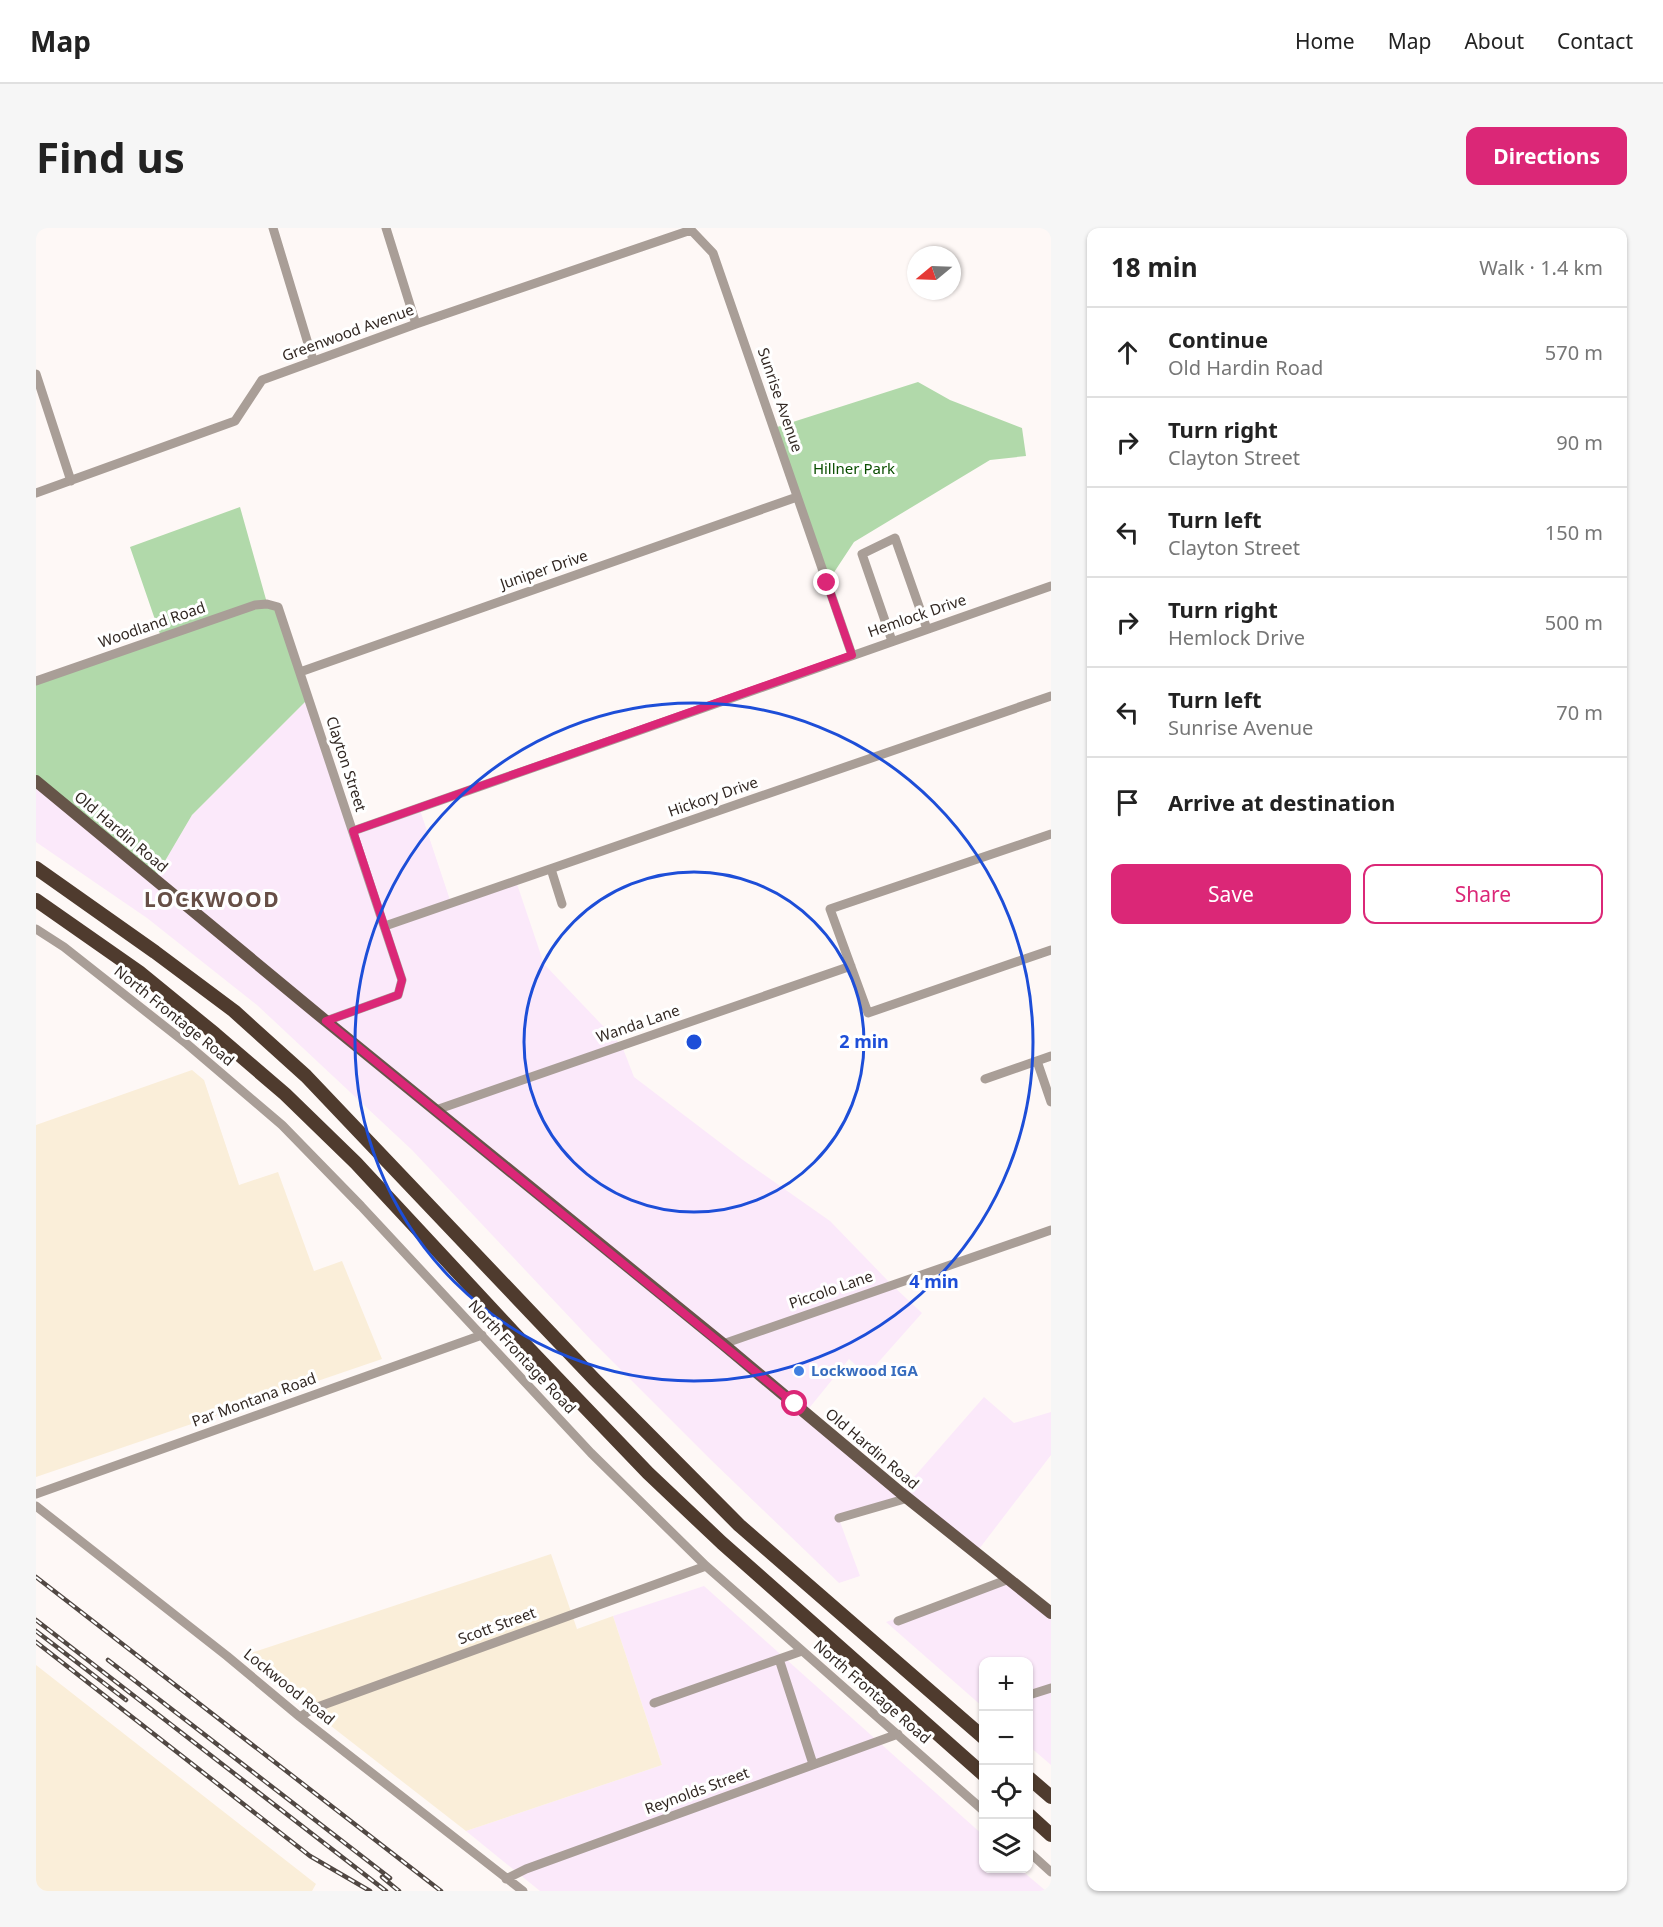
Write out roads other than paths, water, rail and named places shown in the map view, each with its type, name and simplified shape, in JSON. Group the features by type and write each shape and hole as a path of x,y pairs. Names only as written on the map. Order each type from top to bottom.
{"highway":[{"path":"36,868 234,1011 306,1076 594,1379 740,1525 979,1734"},
{"path":"36,900 139,972 285,1094 356,1163 505,1324 656,1481 722,1544 979,1771"},
{"path":"1033,1781 1051,1797"},
{"path":"1033,1819 1051,1835"}],"main road":[{"name":"Old Hardin Road","path":"36,780 326,1021 1051,1613"}],"street":[{"path":"273,228 313,360"},
{"path":"386,228 416,324"},
{"name":"Greenwood Avenue","path":"36,493 235,421 262,380 313,360 691,230"},
{"name":"Sunrise Avenue","path":"691,230 713,253 852,655"},
{"path":"36,374 72,481"},
{"name":"Juniper Drive","path":"300,672 797,497"},
{"path":"892,641 862,554 895,538 927,629"},
{"name":"Hemlock Drive","path":"353,831 1051,586"},
{"name":"Woodland Road","path":"36,681 255,605 267,604 278,607"},
{"name":"Clayton Street","path":"278,607 402,980 398,995 326,1021"},
{"name":"Hickory Drive","path":"385,926 1051,696"},
{"path":"1051,834 830,909 868,1013 1051,950"},
{"path":"551,869 562,904"},
{"name":"North Frontage Road","path":"36,929 64,947 187,1044 282,1125 591,1453 705,1566 979,1807"},
{"name":"Wanda Lane","path":"436,1110 851,966"},
{"path":"985,1079 1051,1056"},
{"path":"1036,1061 1051,1102"},
{"name":"Piccolo Lane","path":"723,1344 1051,1231"},
{"name":"Par Montana Road","path":"36,1494 482,1335"},
{"path":"839,1518 908,1498"},
{"name":"Lockwood Road","path":"36,1506 523,1891"},
{"name":"Scott Street","path":"300,1717 312,1708 705,1566"},
{"path":"898,1621 1009,1579"},
{"path":"654,1703 802,1651"},
{"path":"779,1659 813,1764"},
{"path":"1033,1694 1051,1688"},
{"name":"Reynolds Street","path":"506,1879 526,1869 898,1734"},
{"path":"1033,1856 1051,1872"}],"railway":[{"path":"36,1577 441,1891"},
{"path":"36,1620 386,1891"},
{"path":"36,1631 126,1700"},
{"path":"36,1642 310,1856 370,1891"},
{"path":"108,1660 390,1878"},
{"path":"382,1877 399,1891"}],"place":[{"name":"Lockwood IGA","path":"799,1371"}],"district":[{"name":"LOCKWOOD","path":"212,900"}],"park label":[{"name":"Hillner Park","path":"854,469"}]}
